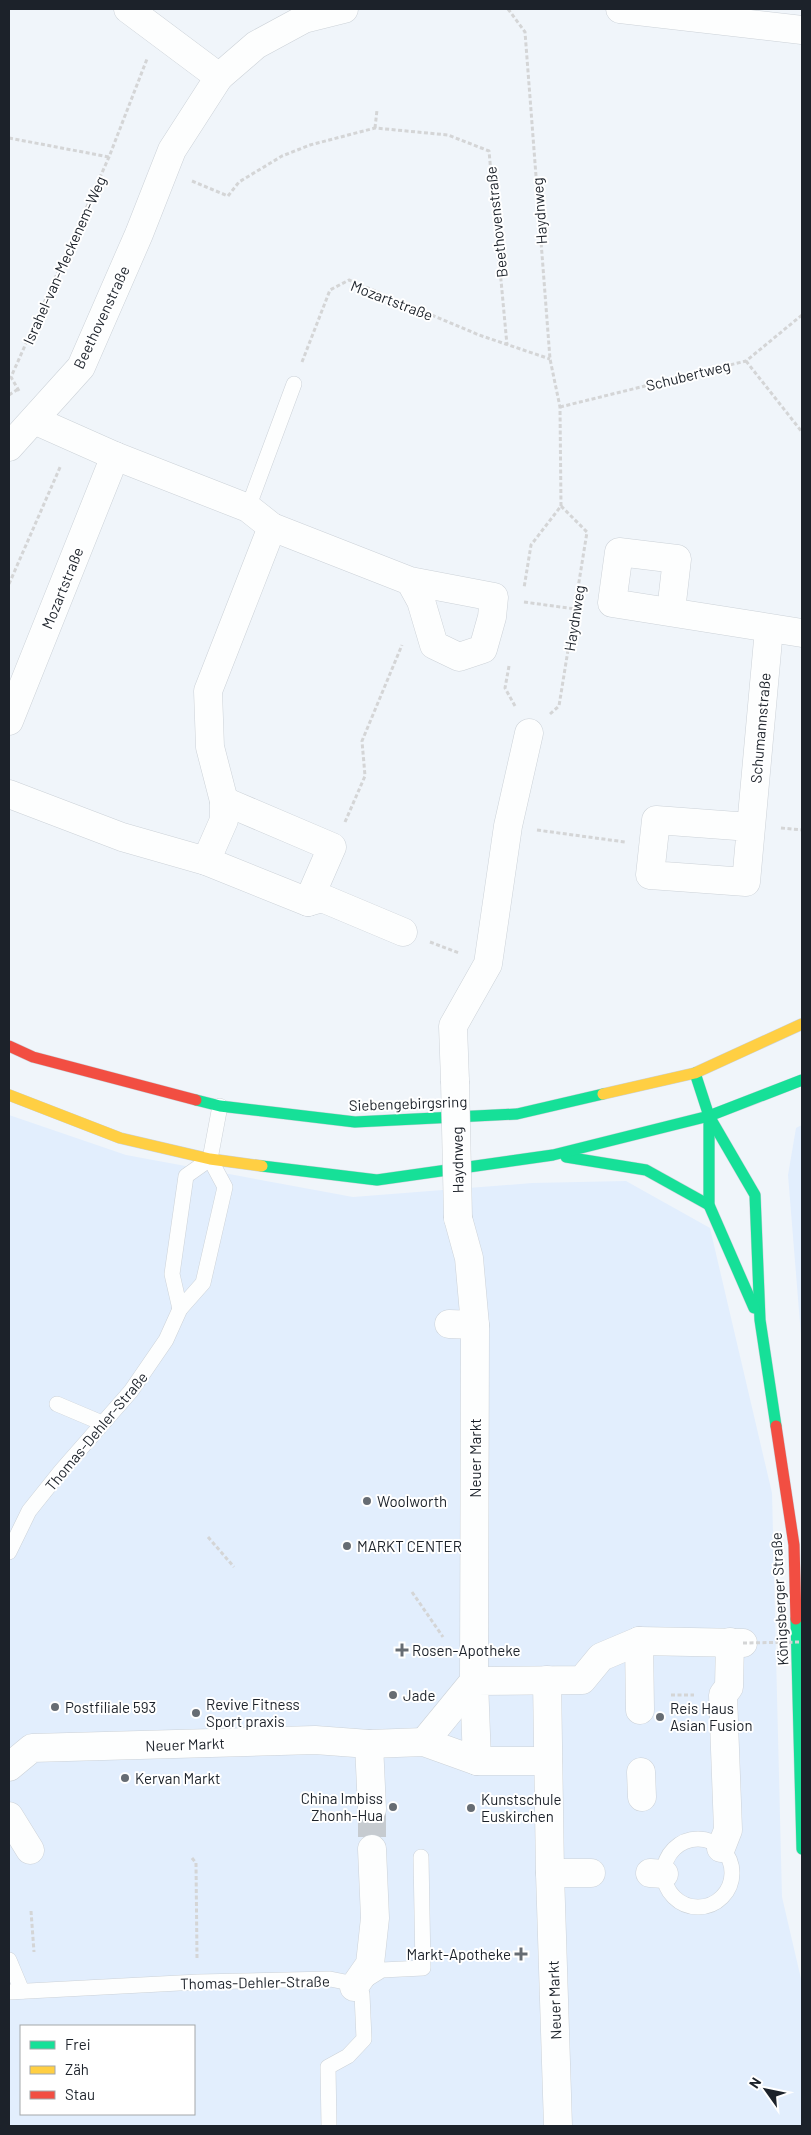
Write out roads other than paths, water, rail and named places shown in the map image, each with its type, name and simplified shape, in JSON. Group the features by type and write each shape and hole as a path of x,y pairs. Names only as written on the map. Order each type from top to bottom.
{"street":[{"path":"128,9 219,76"},
{"name":"Beethovenstraße","path":"9,447 81,367 139,234 172,150 219,76 256,45 304,19 344,9"},
{"path":"620,9 762,18 802,30"},
{"path":"34,420 115,456 248,508 272,527 415,591 494,596 492,617 482,649 459,657 434,645 415,591"},
{"name":"Mozartstraße","path":"9,721 115,456"},
{"path":"206,861 224,820 224,801 210,747 208,691 272,527"},
{"path":"671,611 678,559 619,552 612,603 802,633"},
{"name":"Schumannstraße","path":"750,827 656,820 650,875 746,882 769,629"},
{"name":"Haydnweg","path":"458,1218 456,1080 453,1026 488,964 508,826 530,733"},
{"path":"9,794 122,837 206,861 308,902 322,898 403,932"},
{"path":"224,801 332,847 308,902"},
{"name":"Siebengebirgsring","path":"9,1046 33,1057 220,1106 355,1122 517,1114 695,1073 802,1024"},
{"name":"Königsberger Straße","path":"695,1073 709,1116 755,1195 760,1320 794,1545 802,1849"},
{"path":"9,1095 120,1138 210,1159 377,1180 553,1155 709,1116 802,1080"},
{"name":"Königsberger Straße","path":"709,1116 709,1205 760,1320"},
{"path":"553,1155 646,1170 709,1205"},
{"name":"Neuer Markt","path":"458,1218 469,1258 462,1325 477,1761"},
{"path":"424,1742 474,1681 582,1680 601,1657 639,1641 737,1642 729,1687 722,1695 728,1830 721,1848"},
{"path":"639,1641 640,1703"},
{"name":"Neuer Markt","path":"547,1680 550,1873 558,2126"},
{"name":"Neuer Markt","path":"9,1767 32,1748 315,1740 369,1744 424,1742 477,1761 548,1761"},
{"path":"369,1744 372,1809"},
{"path":"9,1816 30,1850"},
{"path":"354,1987 370,1964 375,1918 372,1849"},
{"path":"550,1873 591,1873"}],"lane":[{"path":"248,508 294,384"},
{"path":"180,1309 172,1274 186,1176 210,1159 220,1106"},
{"name":"Thomas-Dehler-Straße","path":"9,1552 29,1512 149,1368 166,1340 180,1309 203,1283 224,1187 210,1159"},
{"path":"57,1404 102,1423"},
{"path":"710,1841 721,1848 729,1858 732,1872 730,1885 723,1896 712,1904 699,1907 675,1898 657,1874 673,1850 684,1842 710,1841"},
{"path":"329,2126 328,2067 348,2056 364,2039 362,1994 354,1987 382,1970 423,1968 421,1857"},
{"name":"Thomas-Dehler-Straße","path":"9,1960 16,1991 198,1982 330,1979 350,1983 354,1987"}],"tunnel":[{"path":"372,1809 372,1849"}],"place":[{"name":"Woolworth","path":"367,1501"},
{"name":"MARKT CENTER","path":"347,1546"},
{"name":"Rosen-Apotheke","path":"402,1650"},
{"name":"Jade","path":"393,1695"},
{"name":"Postfiliale 593","path":"55,1707"},
{"name":"Revive Fitness Sport praxis","path":"196,1713"},
{"name":"Reis Haus Asian Fusion","path":"660,1717"},
{"name":"Kervan Markt","path":"125,1778"},
{"name":"China Imbiss Zhonh-Hua","path":"393,1807"},
{"name":"Kunstschule Euskirchen","path":"471,1808"},
{"name":"Markt-Apotheke","path":"521,1954"}]}
